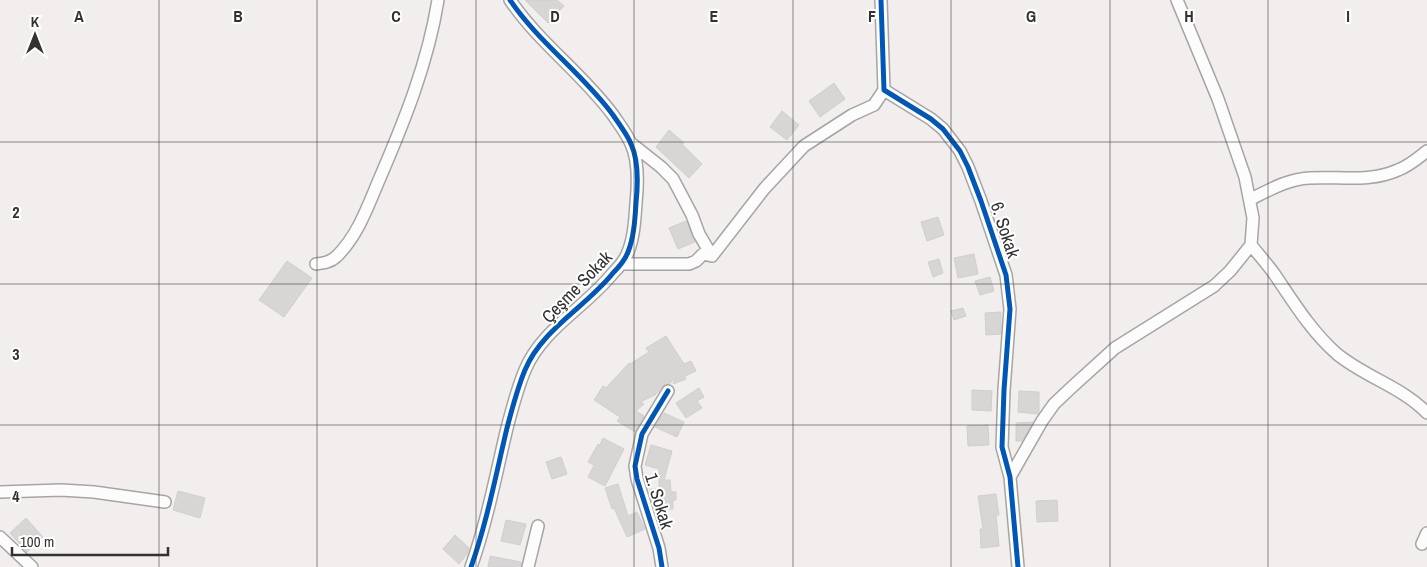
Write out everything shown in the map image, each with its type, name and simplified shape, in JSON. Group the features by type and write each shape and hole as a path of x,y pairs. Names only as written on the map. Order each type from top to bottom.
{"street":[{"path":"316,264 326,263 336,257 358,228 404,123 420,75 438,0"},
{"name":"Çeşme Sokak","path":"471,567 489,504 512,408 525,369 542,343 598,290 621,264 630,247 635,221 637,173 632,144 605,104 539,37 520,16 510,0"},
{"path":"712,256 764,189 804,146 852,116 874,105 884,90 881,0"},
{"path":"1010,476 1042,421 1054,404 1066,392 1114,348 1214,286 1230,271 1251,245 1253,218 1246,177 1218,99 1177,0"},
{"name":"6. Sokak","path":"884,90 943,129 960,151 981,201 1009,292 1010,309 1002,434 1005,460 1010,476 1018,567"},
{"path":"632,144 673,179 712,256"},
{"path":"1251,199 1278,185 1308,178 1359,179 1383,175 1397,171 1410,164 1427,151"},
{"path":"1251,245 1274,274 1298,310 1325,343 1358,369 1416,402 1427,413"},
{"path":"621,264 689,264 696,261 703,254 712,256"},
{"name":"1. Sokak","path":"662,567 659,548 637,479 635,466 642,434 668,391"},
{"path":"0,492 61,490 94,492 165,502"},
{"path":"528,567 538,526"},
{"path":"0,537 32,567"}],"building":[{"path":"525,0 557,0 564,6 548,23"},
{"path":"834,83 845,99 820,117 809,101"},
{"path":"782,111 799,125 787,140 770,127"},
{"path":"669,130 684,143 682,144 702,164 689,178 656,147"},
{"path":"938,217 944,235 927,241 921,222"},
{"path":"686,221 695,242 678,249 669,228"},
{"path":"974,254 978,274 958,278 954,258"},
{"path":"939,259 943,273 933,277 928,262"},
{"path":"287,261 312,278 284,317 259,300"},
{"path":"990,277 994,291 980,295 975,281"},
{"path":"963,308 966,316 954,320 951,311"},
{"path":"1001,312 1001,334 986,335 985,313"},
{"path":"666,336 684,364 691,361 696,371 685,376 686,379 673,384 676,378 669,384 664,385 655,395 640,402 644,404 636,411 644,416 635,432 617,421 620,417 594,400 603,386 606,388 629,363 649,352 646,348"},
{"path":"699,388 704,397 697,401 702,408 686,418 676,403"},
{"path":"972,390 992,391 991,411 972,410"},
{"path":"1019,391 1039,392 1038,414 1018,412"},
{"path":"664,413 684,422 677,437 655,427"},
{"path":"1033,422 1022,441 1016,441 1016,423"},
{"path":"988,425 989,445 968,446 967,426"},
{"path":"603,438 624,449 605,486 588,477 594,465 588,462"},
{"path":"651,445 672,451 664,480 670,480 671,492 676,492 676,500 673,500 673,509 655,509 650,496 650,489 659,489 659,469 645,465"},
{"path":"561,457 567,474 552,479 546,462"},
{"path":"618,484 628,516 637,512 645,529 627,537 614,508 612,509 605,488"},
{"path":"178,491 205,498 200,518 173,510"},
{"path":"996,494 999,515 996,515 999,546 981,548 980,529 983,529 978,496"},
{"path":"1057,500 1058,521 1037,522 1036,501"},
{"path":"26,518 43,537 27,552 10,533"},
{"path":"506,520 526,524 520,545 501,541"},
{"path":"455,535 469,548 459,564 443,549"},
{"path":"490,556 521,562 521,567 488,567"}],"cycle path":[{"path":"471,567 487,515 513,406 525,370 542,342 590,297 624,261 633,234 637,196 637,173 634,151 623,129 588,85 521,16 510,0"},
{"path":"881,0 884,90 931,119 943,129 960,151 981,201 1006,275 1010,309 1002,447 1010,477 1018,567"},
{"path":"662,567 659,548 637,479 635,466 642,434 668,391"}]}
